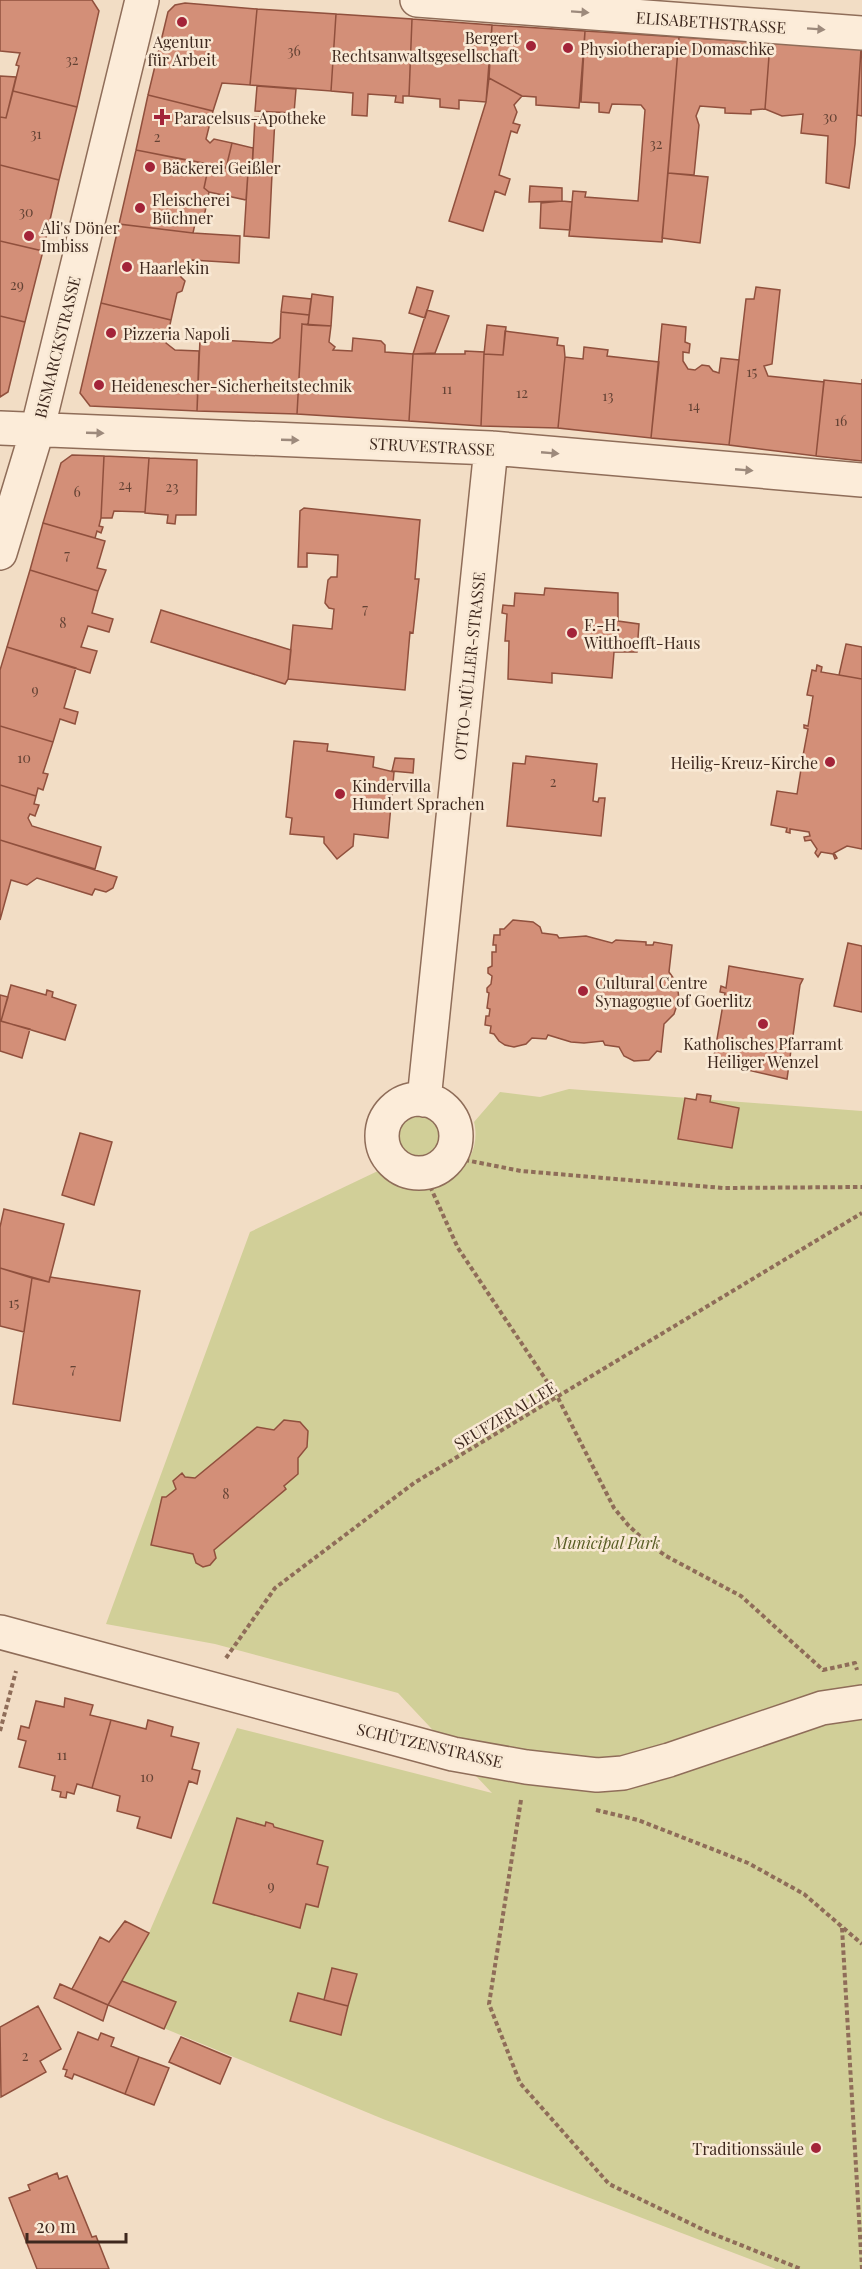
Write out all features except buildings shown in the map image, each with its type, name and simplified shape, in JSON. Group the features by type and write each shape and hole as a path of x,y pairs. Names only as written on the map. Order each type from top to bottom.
{"street":[{"name":"BISMARCKSTRASSE","path":"0,553 37,431 142,0"},
{"name":"ELISABETHSTRASSE","path":"417,0 862,33"},
{"name":"STRUVESTRASSE","path":"0,428 491,448 862,480"},
{"name":"OTTO-MÜLLER-STRASSE","path":"424,1100 491,448"},
{"path":"412,1100 424,1100 446,1111 453,1121 456,1139 437,1165 406,1171 395,1165 387,1155 382,1144 385,1120 401,1104 412,1100"},
{"name":"SCHÜTZENSTRASSE","path":"12,1635 453,1754 526,1767 597,1775 623,1773 669,1760 822,1708 861,1691"}],"path":[{"path":"861,1691 855,1663 823,1670 741,1596 666,1556 645,1541 614,1508 558,1398 458,1248 437,1165 723,1188 862,1187"},
{"name":"SEUFZERALLEE","path":"205,1688 275,1588 414,1483 862,1213"},
{"path":"0,1731 12,1635"},
{"path":"526,1767 489,2004 520,2083 609,2184 708,2232 801,2269"},
{"path":"591,1809 638,1820 748,1863 804,1894 862,1944"},
{"path":"842,1928 862,2269"}],"green space":[{"name":"Municipal Park","path":"569,1089 862,1111 862,2269 776,2269 383,2119 108,2005 149,1933 237,1728 492,1793 398,1693 215,1644 106,1624 250,1232 380,1170 404,1185 433,1186 446,1181 467,1163 473,1150 474,1122 500,1092 540,1097"},
{"path":"419,1113 428,1114 435,1120 441,1127 441,1145 435,1152 428,1158 419,1159 410,1158 403,1152 397,1145 396,1136 397,1127 403,1120 410,1114"}],"place":[{"name":"Agentur für Arbeit","path":"182,22"},
{"name":"Bergert Rechtsanwaltsgesellschaft","path":"531,46"},
{"name":"Physiotherapie Domaschke","path":"568,48"},
{"name":"Paracelsus-Apotheke","path":"162,117"},
{"name":"Bäckerei Geißler","path":"150,167"},
{"name":"Fleischerei Büchner","path":"140,208"},
{"name":"Ali's Döner Imbiss","path":"29,236"},
{"name":"Haarlekin","path":"127,267"},
{"name":"Pizzeria Napoli","path":"111,333"},
{"name":"Heidenescher-Sicherheitstechnik","path":"99,385"},
{"name":"F.-H. Witthoefft-Haus","path":"572,633"},
{"name":"Heilig-Kreuz-Kirche","path":"830,762"},
{"name":"Kindervilla Hundert Sprachen","path":"340,794"},
{"name":"Cultural Centre Synagogue of Goerlitz","path":"583,991"},
{"name":"Katholisches Pfarramt Heiliger Wenzel","path":"763,1024"},
{"name":"Traditionssäule","path":"816,2148"}]}
